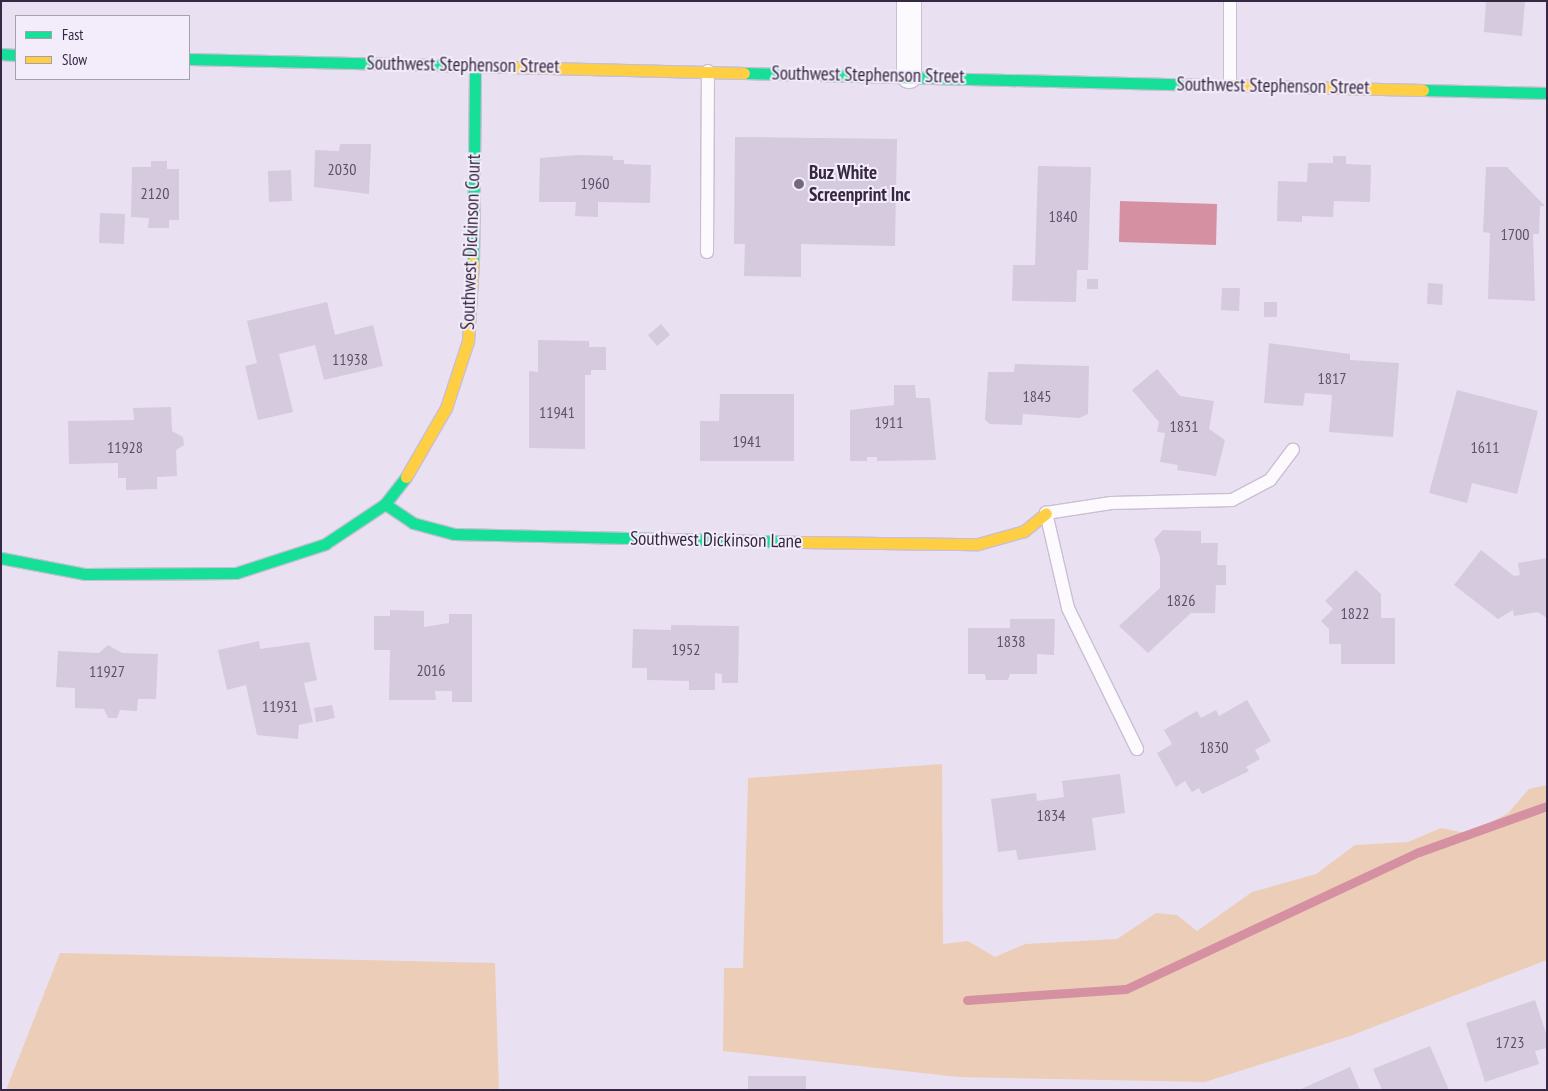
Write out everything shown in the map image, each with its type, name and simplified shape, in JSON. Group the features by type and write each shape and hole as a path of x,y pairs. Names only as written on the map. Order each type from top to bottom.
{"street":[{"path":"908,76 909,1"},
{"path":"1,54 15,54"},
{"name":"Southwest Stephenson Street","path":"190,59 1547,93"},
{"name":"Southwest Dickinson Court","path":"1,558 86,574 236,573 325,544 385,504 412,469 446,408 468,341 473,279 475,66"},
{"name":"Southwest Dickinson Lane","path":"385,504 413,523 454,534 936,545 978,544 1024,532 1046,513"}],"lane":[{"path":"1230,1 1230,85"},
{"path":"707,252 708,72"},
{"path":"1137,749 1068,608 1046,513 1111,503 1232,500 1270,480 1293,450"}],"shaded area":[{"path":"1120,201 1217,204 1216,245 1119,242"},
{"path":"942,764 943,944 968,941 995,957 1025,944 1117,939 1156,913 1177,915 1197,931 1252,892 1316,874 1355,845 1408,842 1441,828 1470,834 1508,813 1529,789 1547,785 1547,960 1350,1036 1205,1082 958,1077 723,1051 724,968 743,968 748,778"},
{"path":"60,953 495,963 499,1090 6,1090"}],"building":[{"path":"1486,1 1525,1 1522,36 1484,32"},
{"path":"735,137 897,139 895,246 801,244 801,277 744,276 745,244 734,244"},
{"path":"340,144 371,144 369,194 314,187 315,150 339,151"},
{"path":"578,155 613,156 613,160 624,160 624,164 651,165 650,203 598,202 598,217 575,216 576,202 539,202 540,158"},
{"path":"1333,156 1346,156 1346,164 1371,165 1370,202 1334,201 1333,217 1302,216 1302,222 1277,221 1278,181 1307,182 1308,163 1333,163"},
{"path":"151,161 167,161 167,169 179,169 179,220 169,220 169,228 148,228 149,218 131,217 132,167 151,167"},
{"path":"1038,166 1091,167 1088,270 1077,270 1076,302 1012,301 1013,265 1035,265"},
{"path":"1486,167 1507,167 1545,206 1540,206 1539,234 1533,234 1535,301 1488,299 1490,233 1483,232"},
{"path":"291,170 292,201 269,202 268,171"},
{"path":"100,213 125,214 124,244 99,243"},
{"path":"1087,279 1098,279 1098,289 1087,289"},
{"path":"1428,283 1443,284 1442,305 1427,304"},
{"path":"1222,288 1240,288 1239,311 1221,310"},
{"path":"327,302 335,335 373,325 383,366 324,380 315,345 279,354 293,412 258,420 245,366 257,363 247,321"},
{"path":"1264,302 1277,302 1277,317 1264,317"},
{"path":"661,324 670,335 657,346 648,335"},
{"path":"538,340 589,341 589,347 606,347 606,370 591,370 591,375 585,375 585,449 529,448 529,371 538,372"},
{"path":"1269,343 1350,354 1350,360 1399,363 1393,437 1329,432 1332,395 1305,393 1303,406 1264,403"},
{"path":"1015,364 1089,366 1088,414 1079,418 1023,414 1022,425 990,424 985,420 988,372 1014,372"},
{"path":"1157,369 1180,396 1214,401 1209,429 1225,440 1216,476 1177,470 1178,465 1160,462 1165,433 1157,432 1159,422 1132,390"},
{"path":"894,385 915,385 916,398 930,398 936,460 877,461 877,457 867,457 867,461 850,461 850,410 894,405"},
{"path":"1457,390 1538,411 1517,494 1472,483 1467,503 1429,493"},
{"path":"720,394 794,394 794,461 700,461 700,421 719,421"},
{"path":"171,407 172,431 183,437 184,445 176,450 177,476 157,477 157,489 126,490 126,478 118,478 118,463 69,464 68,421 134,420 133,408"},
{"path":"1163,530 1201,531 1201,543 1218,543 1217,565 1226,565 1226,585 1216,585 1215,613 1191,613 1148,653 1119,626 1160,588 1160,557 1154,539"},
{"path":"1481,550 1514,576 1520,575 1518,563 1547,558 1547,618 1538,612 1514,616 1513,610 1498,619 1454,585"},
{"path":"1356,570 1381,594 1381,618 1395,618 1395,664 1341,664 1341,644 1329,644 1329,629 1321,621 1333,609 1325,601"},
{"path":"390,610 424,611 424,627 449,623 449,614 472,614 472,702 452,702 452,691 435,691 436,700 389,700 390,650 374,650 374,616 390,616"},
{"path":"1010,619 1055,619 1054,655 1037,654 1037,674 1010,674 1008,680 986,680 985,674 968,674 968,628 1010,628"},
{"path":"671,625 739,626 738,683 722,683 722,674 715,673 715,690 689,690 689,681 647,680 647,668 632,668 633,629 671,630"},
{"path":"259,641 260,649 309,642 317,680 304,683 313,722 299,725 298,739 257,735 246,685 227,690 218,650"},
{"path":"108,645 122,653 158,654 156,699 138,699 137,711 120,710 117,718 108,718 104,709 75,708 75,688 56,687 58,651 99,653"},
{"path":"1247,700 1271,741 1255,750 1260,759 1246,767 1249,771 1202,794 1199,788 1192,792 1185,781 1176,787 1157,753 1172,744 1164,730 1197,711 1201,718 1216,710 1219,716"},
{"path":"332,705 335,718 316,722 314,708"},
{"path":"1120,774 1125,813 1092,818 1096,850 1018,860 1016,850 998,852 991,799 1036,793 1037,801 1064,797 1062,781"},
{"path":"1535,1000 1547,1036 1547,1048 1535,1051 1539,1064 1485,1082 1466,1023"},
{"path":"1430,1046 1449,1090 1382,1090 1373,1069"},
{"path":"1350,1067 1360,1090 1299,1090"},
{"path":"748,1076 806,1076 806,1090 748,1090"}],"waterway":[{"path":"967,1000 1126,989 1419,852 1547,806"}],"traffic: fast":[{"path":"1,54 15,55"},
{"path":"190,59 511,67"},
{"path":"473,262 475,66"},
{"path":"744,73 1216,85"},
{"path":"1423,90 1547,93"},
{"path":"1,558 85,574 236,573 325,544 385,504 406,477"},
{"path":"385,504 413,523 454,534 802,542"}],"traffic: slow":[{"path":"511,67 744,73"},
{"path":"1216,85 1423,90"},
{"path":"406,477 446,408 468,341 473,262"},
{"path":"802,542 978,544 1024,531 1046,513"}],"place":[{"name":"Buz White Screenprint Inc","path":"799,184"}]}
